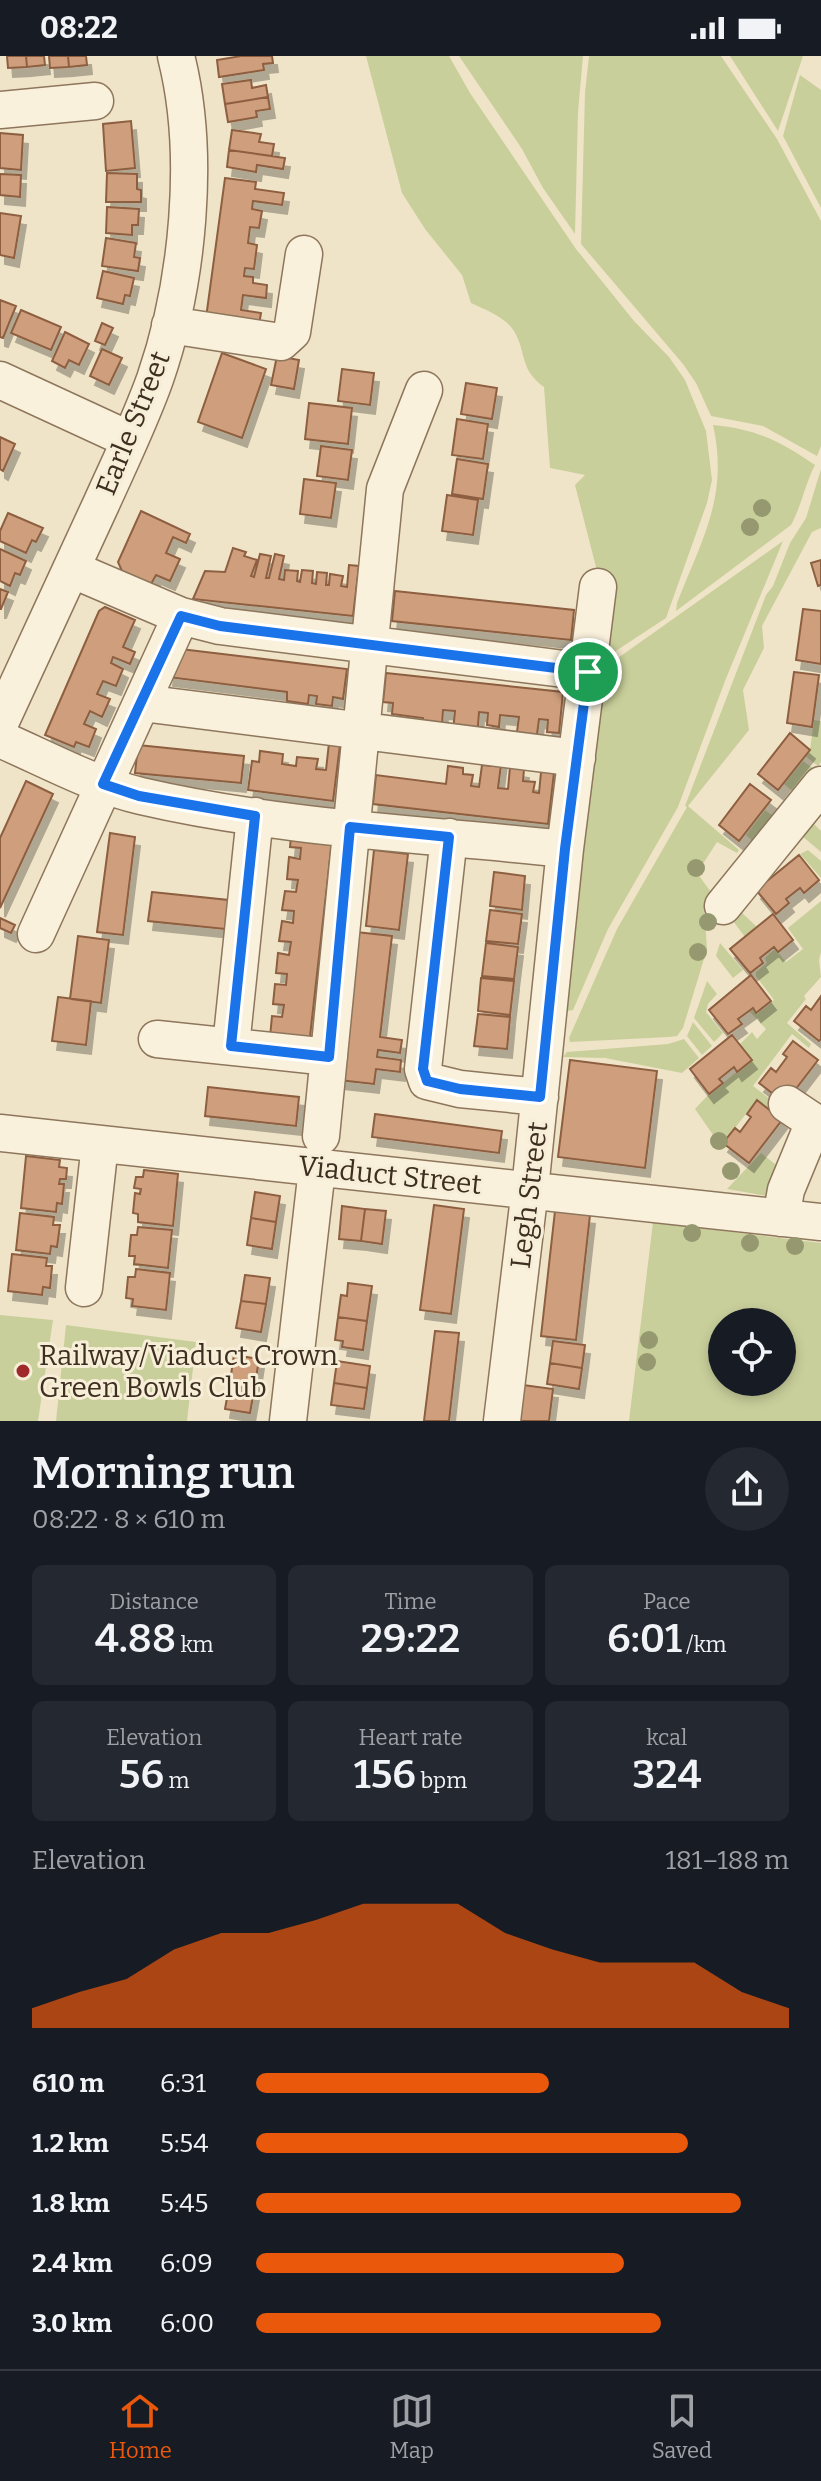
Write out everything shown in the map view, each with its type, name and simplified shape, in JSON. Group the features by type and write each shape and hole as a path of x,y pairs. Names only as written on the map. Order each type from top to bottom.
{"street":[{"name":"Earle Street","path":"0,723 130,440 155,379 170,325 189,193 189,137 183,83 176,56"},
{"path":"0,110 95,101"},
{"path":"170,325 281,342 292,332 304,254"},
{"path":"0,380 130,440"},
{"path":"288,1421 329,1057 385,489 424,390"},
{"path":"71,569 181,616 220,626 588,672"},
{"name":"Legh Street","path":"502,1421 530,1189 565,849 598,587"},
{"path":"36,934 181,616"},
{"path":"142,703 577,758"},
{"path":"0,739 103,784 139,796 255,816 565,849"},
{"path":"723,906 821,785"},
{"path":"231,1046 255,816"},
{"path":"449,837 423,1069 427,1081 460,1089 540,1097"},
{"path":"157,1039 329,1057"},
{"path":"781,1218 807,1112"},
{"name":"Viaduct Street","path":"0,1133 100,1144 319,1152 530,1189 821,1222"},
{"path":"84,1288 100,1144"}],"green space":[{"path":"366,56 449,56 470,93 576,249 634,321 669,357 685,380 706,431 712,480 707,503 666,618 599,662 597,571 575,485 585,475 550,468 544,387 527,367 514,331 500,318 471,303 462,275 425,229 402,193"},
{"path":"459,56 583,56 578,112 575,234 543,188 522,149"},
{"path":"589,56 721,56 777,139 821,221 821,446 817,456 763,426 711,416 696,383 683,364 581,244 585,92"},
{"path":"730,56 803,56 778,131"},
{"path":"800,75 821,90 821,208 783,136"},
{"path":"713,425 767,438 815,465 791,525 676,611 704,537 715,496 718,474"},
{"path":"821,469 821,528 812,532 762,626 764,648 743,690 749,730 688,806 739,850 737,853 717,842 697,873 711,892 704,907 707,949 683,1028 677,1036 669,1037 570,1042 569,1038 617,929 687,807 766,595 773,586 790,543 806,518"},
{"path":"783,541 725,681 678,807 608,929 573,1010 562,1009 601,670"},
{"path":"814,720 821,721 821,762 818,766 805,756 810,750"},
{"path":"803,761 815,770 796,794 784,784"},
{"path":"765,810 776,818 756,844 746,835"},
{"path":"813,823 821,831 821,852 802,836"},
{"path":"808,850 821,861 821,878 800,854"},
{"path":"821,901 821,977 787,1023 811,1044 809,1048 792,1034 753,1086 779,1106 775,1114 757,1100 723,1143 718,1142 695,1109 752,1060 740,1044 752,1032 757,1039 766,1029 749,1011 752,1009 757,1014 774,1000 756,972 767,963 765,958 775,949 786,962 803,949 788,928"},
{"path":"739,910 757,927 745,937 730,917"},
{"path":"720,943 743,970 733,978 716,956"},
{"path":"707,981 717,994 708,1004 706,1012 723,1033 714,1042 694,1018"},
{"path":"693,1022 712,1046 702,1055 687,1036"},
{"path":"684,1039 699,1058 682,1073 605,1058 563,1057 567,1052 668,1044"},
{"path":"761,1153 780,1168 767,1196 727,1189"},
{"path":"653,1222 821,1243 821,1421 629,1421"},
{"name":"Railway/Viaduct Crown Green Bowls Club","path":"0,1315 53,1320 38,1421 0,1421"},
{"path":"66,1325 196,1342 187,1421 56,1421"}],"building":[{"path":"7,56 26,56 27,67 8,68"},
{"path":"26,56 44,56 45,65 27,67"},
{"path":"49,56 68,56 69,67 50,68"},
{"path":"68,56 86,56 87,65 69,67"},
{"path":"272,56 273,63 263,64 264,70 219,77 217,60"},
{"path":"251,80 252,88 266,85 268,97 225,104 222,84"},
{"path":"268,97 270,109 256,111 257,117 228,122 225,104"},
{"path":"131,121 135,168 106,171 103,124"},
{"path":"232,130 261,134 259,142 274,144 272,156 229,150"},
{"path":"0,133 23,135 21,170 0,168"},
{"path":"229,150 285,158 283,169 257,165 256,172 227,167"},
{"path":"107,173 137,174 141,202 106,202"},
{"path":"0,174 21,175 20,197 0,195"},
{"path":"225,178 256,182 255,189 284,193 282,205 253,201 252,209 262,211 259,228 250,227 248,243 257,245 254,269 245,268 244,276 253,277 253,283 267,285 266,298 243,295 241,310 261,313 259,325 206,318"},
{"path":"107,207 139,209 138,225 132,225 132,235 106,233"},
{"path":"0,213 21,216 14,258 0,255"},
{"path":"106,238 136,243 134,257 140,258 138,271 102,266"},
{"path":"103,271 134,278 130,296 125,295 123,304 97,298"},
{"path":"0,300 16,306 3,338 0,337"},
{"path":"21,310 61,327 51,350 11,333"},
{"path":"102,323 113,328 105,345 95,341"},
{"path":"65,332 89,344 79,365 69,360 65,368 52,361"},
{"path":"102,349 122,358 109,385 90,376"},
{"path":"222,353 266,369 242,438 198,422"},
{"path":"277,356 299,360 294,389 271,385"},
{"path":"342,369 374,373 370,405 338,401"},
{"path":"466,383 497,388 492,419 461,414"},
{"path":"309,403 352,408 348,444 305,439"},
{"path":"457,419 488,424 483,459 452,455"},
{"path":"0,437 15,444 3,471 0,469"},
{"path":"321,446 352,450 348,480 317,476"},
{"path":"457,459 488,464 483,499 452,494"},
{"path":"304,479 336,483 331,518 300,514"},
{"path":"447,495 478,500 473,535 442,531"},
{"path":"141,511 190,534 186,543 173,537 166,553 180,559 170,581 156,575 151,584 122,571 118,562"},
{"path":"8,513 43,528 26,553 0,541 0,531"},
{"path":"233,548 257,560 251,576 254,577 260,554 271,556 266,578 269,578 275,554 284,556 279,579 284,580 285,570 298,571 297,581 300,582 302,570 313,571 312,583 316,584 317,572 327,573 326,585 329,585 330,574 343,576 341,586 347,587 349,565 359,566 353,616 193,599 205,571 225,572"},
{"path":"0,549 26,561 20,575 15,573 10,586 0,581"},
{"path":"821,560 821,585 818,586 811,563"},
{"path":"0,589 8,592 1,609 0,609"},
{"path":"395,591 574,610 571,640 392,621"},
{"path":"105,607 135,620 123,647 135,652 130,664 113,657 111,663 123,669 116,686 103,681 97,694 110,699 102,717 90,711 84,724 96,729 89,747 76,742 74,747 45,735 99,611"},
{"path":"803,609 821,611 821,664 796,660"},
{"path":"172,648 347,669 343,699 333,697 332,706 316,704 317,696 309,695 308,704 287,701 287,692 168,677"},
{"path":"794,672 819,675 812,727 787,723"},
{"path":"386,673 563,692 559,733 547,732 548,720 539,719 536,742 516,739 519,717 500,715 499,727 487,725 488,713 479,712 477,738 453,731 455,711 443,710 441,738 422,727 423,718 392,714 393,703 383,702"},
{"path":"790,733 810,750 778,790 758,774"},
{"path":"329,743 340,745 333,801 248,790 252,761 259,762 260,751 283,754 282,764 296,766 297,757 318,759 316,769 326,770"},
{"path":"138,745 244,756 241,783 135,773"},
{"path":"493,756 502,757 498,788 508,789 510,767 524,769 523,781 535,782 533,792 539,793 542,762 555,764 548,824 373,804 376,775 446,784 448,766 463,768 463,774 473,775 471,786 479,787 482,765 492,766"},
{"path":"26,781 53,794 0,908 0,838"},
{"path":"750,784 771,800 739,841 719,825"},
{"path":"110,833 135,837 123,935 97,932"},
{"path":"291,837 332,841 309,1045 270,1037 272,1016 282,1017 284,1005 273,1004 275,984 286,985 287,974 276,973 278,953 289,955 291,942 279,941 282,921 293,923 294,911 282,910 285,891 296,892 298,880 287,879 289,857 300,859 301,848 290,847"},
{"path":"374,850 408,854 399,930 366,926"},
{"path":"799,855 819,880 804,893 800,888 786,899 789,903 776,914 756,890"},
{"path":"494,872 525,876 522,910 490,906"},
{"path":"152,892 238,901 235,930 148,921"},
{"path":"490,910 522,914 518,944 486,941"},
{"path":"773,914 793,940 778,952 774,947 760,958 763,963 750,973 730,949"},
{"path":"0,918 15,925 11,933 0,928"},
{"path":"356,932 392,936 380,1037 402,1040 400,1053 378,1050 377,1057 401,1060 400,1072 376,1069 374,1084 339,1080"},
{"path":"78,936 109,940 101,1003 70,999"},
{"path":"486,943 518,947 514,979 482,976"},
{"path":"751,975 771,1001 756,1013 753,1008 738,1019 742,1024 728,1034 709,1010"},
{"path":"481,978 514,981 510,1015 478,1011"},
{"path":"821,996 819,1041 794,1021 806,1006 811,1010"},
{"path":"58,997 91,1001 86,1045 52,1041"},
{"path":"478,1014 510,1017 507,1049 474,1046"},
{"path":"732,1035 752,1060 737,1072 734,1067 719,1079 723,1083 709,1094 690,1069"},
{"path":"793,1041 818,1060 785,1103 759,1083 771,1068 776,1072 787,1057 783,1054"},
{"path":"570,1060 657,1071 645,1168 558,1157"},
{"path":"208,1087 299,1097 296,1126 205,1116"},
{"path":"757,1100 782,1120 749,1163 723,1143 735,1128 740,1132 751,1117 747,1114"},
{"path":"375,1114 502,1131 499,1153 372,1137"},
{"path":"26,1156 60,1160 59,1167 67,1168 66,1179 60,1179 59,1184 64,1184 62,1204 57,1203 56,1212 21,1208"},
{"path":"144,1170 178,1174 173,1226 138,1222 138,1214 133,1213 135,1193 140,1194 141,1189 134,1188 136,1177 143,1177"},
{"path":"255,1192 280,1196 276,1222 251,1218"},
{"path":"434,1205 464,1209 451,1314 420,1310"},
{"path":"342,1206 365,1209 361,1241 339,1239"},
{"path":"365,1209 386,1211 382,1244 361,1241"},
{"path":"555,1211 590,1215 576,1340 541,1336"},
{"path":"20,1213 54,1217 53,1225 60,1225 57,1247 51,1246 50,1254 16,1250"},
{"path":"251,1218 276,1222 272,1249 247,1245"},
{"path":"138,1227 172,1230 168,1268 134,1264 135,1256 129,1256 131,1235 137,1235"},
{"path":"12,1254 47,1258 46,1266 52,1266 50,1288 43,1287 42,1295 8,1291"},
{"path":"136,1269 170,1273 166,1310 132,1306 133,1299 126,1298 128,1277 135,1277"},
{"path":"245,1275 270,1278 266,1304 241,1301"},
{"path":"348,1283 372,1286 367,1321 338,1317 341,1295 347,1296"},
{"path":"241,1301 266,1304 261,1332 236,1328"},
{"path":"338,1317 367,1321 363,1350 342,1347 343,1341 335,1340"},
{"path":"435,1331 459,1333 449,1421 424,1421"},
{"path":"553,1341 585,1345 582,1368 550,1363"},
{"path":"234,1355 259,1359 255,1385 230,1381"},
{"path":"337,1361 370,1366 367,1388 334,1383"},
{"path":"550,1363 582,1368 579,1389 547,1384"},
{"path":"230,1381 255,1385 250,1413 225,1409"},
{"path":"334,1383 367,1388 364,1409 331,1405"},
{"path":"523,1385 553,1389 549,1421 519,1421"}],"place":[{"name":"Railway/Viaduct Crown Green Bowls Club","path":"23,1371"}],"route":[{"path":"181,616 220,626 588,672 565,849 540,1097 460,1089 427,1081 423,1069 449,837 350,827 329,1057 231,1046 255,816 139,796 103,784 181,616"}]}
